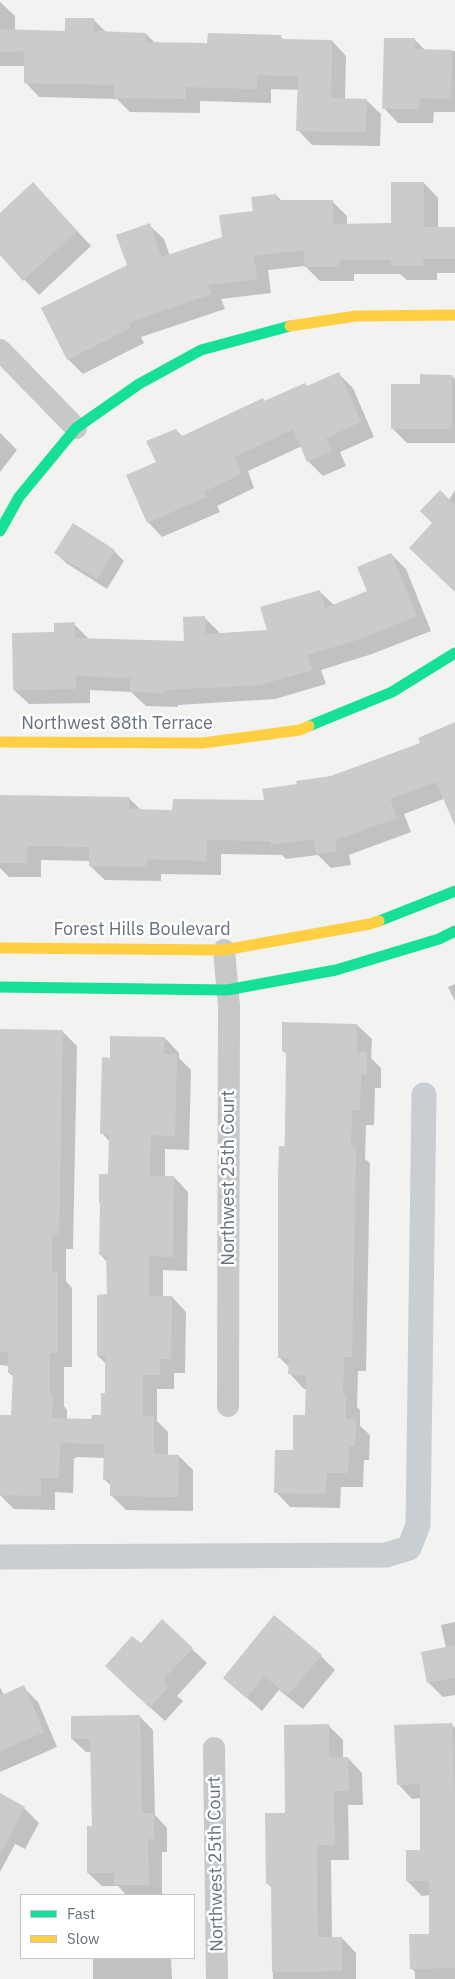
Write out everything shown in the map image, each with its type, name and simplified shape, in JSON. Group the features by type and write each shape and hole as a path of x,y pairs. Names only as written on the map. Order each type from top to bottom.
{"street":[{"path":"0,530 19,497 76,428 139,384 201,350 280,327 356,316 455,315"},
{"path":"0,350 76,428"},
{"name":"Northwest 88th Terrace","path":"0,742 203,744 300,730 392,692 455,653"},
{"name":"Forest Hills Boulevard","path":"0,948 224,950 370,924 455,891"},
{"path":"0,987 228,990 336,970 439,939 455,932"},
{"name":"Northwest 25th Court","path":"224,950 230,1006 228,1406"},
{"name":"Northwest 25th Court","path":"214,1748 217,1979"}],"building":[{"path":"65,18 94,18 94,31 146,33 146,42 207,43 208,33 281,35 281,39 332,40 331,98 367,99 366,132 296,131 298,76 257,75 257,89 186,87 186,99 114,98 114,85 24,83 24,51 0,52 0,29 65,31"},
{"path":"384,38 415,38 415,49 452,50 451,99 420,98 419,109 382,109"},
{"path":"33,182 77,231 23,281 0,255 0,213"},
{"path":"391,182 424,182 424,227 455,227 455,259 423,259 423,266 391,266 391,260 340,260 340,267 304,267 304,250 254,256 257,279 208,285 211,294 128,323 130,328 67,360 41,308 127,265 116,235 150,223 161,257 222,237 219,215 253,211 251,197 276,194 277,200 333,200 333,224 391,223"},
{"path":"339,372 361,422 326,438 332,451 307,462 293,429 235,457 241,474 204,492 206,497 147,523 126,475 156,462 146,441 176,429 180,437 263,398 264,401 305,383 307,386"},
{"path":"420,374 452,375 452,429 391,429 391,384 420,384"},
{"path":"440,490 455,505 455,592 409,548 432,523 420,511"},
{"path":"73,523 115,550 97,579 54,553"},
{"path":"391,553 417,616 357,640 308,655 312,670 260,685 164,690 163,693 130,692 130,678 76,676 76,689 13,690 12,633 54,632 54,623 75,622 75,638 184,641 183,617 205,616 206,634 267,630 260,607 320,590 325,608 367,591 357,567"},
{"path":"455,722 455,826 436,782 390,799 397,818 335,840 337,851 316,854 313,839 271,845 270,841 207,840 207,861 147,859 147,867 89,866 89,847 27,846 27,863 0,863 0,795 129,797 129,809 172,810 173,799 264,800 262,789 297,784 296,781 331,776 420,743 418,738"},
{"path":"282,1022 357,1024 357,1052 367,1052 367,1074 361,1074 360,1110 352,1110 351,1147 356,1148 352,1357 344,1357 343,1394 346,1394 346,1419 356,1419 355,1446 349,1446 348,1473 327,1473 326,1494 274,1493 275,1450 293,1450 293,1415 305,1415 306,1375 288,1374 289,1358 278,1358 278,1174 279,1146 285,1146 286,1051 282,1051"},
{"path":"0,1029 63,1030 59,1235 52,1235 52,1272 58,1272 58,1353 50,1353 50,1394 53,1394 52,1418 91,1419 92,1415 101,1415 101,1393 105,1393 105,1356 97,1356 97,1295 107,1294 106,1255 99,1255 99,1174 108,1174 109,1134 100,1134 102,1057 110,1058 110,1036 165,1037 164,1054 177,1054 175,1136 151,1135 150,1176 174,1176 173,1257 149,1256 149,1296 172,1296 171,1359 160,1359 160,1375 143,1375 143,1416 154,1416 154,1454 179,1455 178,1497 110,1496 110,1480 103,1480 104,1444 62,1443 60,1445 59,1478 41,1478 41,1496 0,1495 0,1415 11,1415 13,1373 8,1373 8,1352 0,1352"},
{"path":"274,1615 322,1655 288,1695 264,1676 246,1698 223,1678"},
{"path":"162,1619 193,1648 163,1680 169,1686 150,1708 105,1666 132,1636 141,1643"},
{"path":"455,1645 455,1678 427,1683 421,1652"},
{"path":"24,1685 44,1732 0,1751 0,1696"},
{"path":"140,1715 142,1813 154,1813 154,1839 148,1839 149,1885 114,1885 114,1873 87,1873 87,1826 92,1826 90,1739 71,1739 71,1716"},
{"path":"452,1723 455,1800 455,1968 410,1969 409,1934 429,1934 429,1881 406,1881 406,1850 420,1850 420,1784 397,1785 394,1725"},
{"path":"329,1724 329,1757 348,1757 349,1791 334,1791 335,1845 317,1845 318,1937 342,1937 342,1971 272,1972 271,1884 266,1884 265,1813 285,1813 284,1725"},
{"path":"0,1793 25,1807 0,1854"}],"waterway":[{"path":"0,1557 386,1555 409,1548 418,1525 424,1095"}],"traffic: fast":[{"path":"0,531 19,497 76,428 139,384 201,350 290,326"},
{"path":"309,726 392,692 455,653"},
{"path":"379,921 455,891"},
{"path":"0,987 227,990 336,970 439,939 455,931"}],"traffic: slow":[{"path":"290,326 356,316 455,315"},
{"path":"0,742 203,743 300,730 309,726"},
{"path":"0,948 224,950 379,921"}]}
